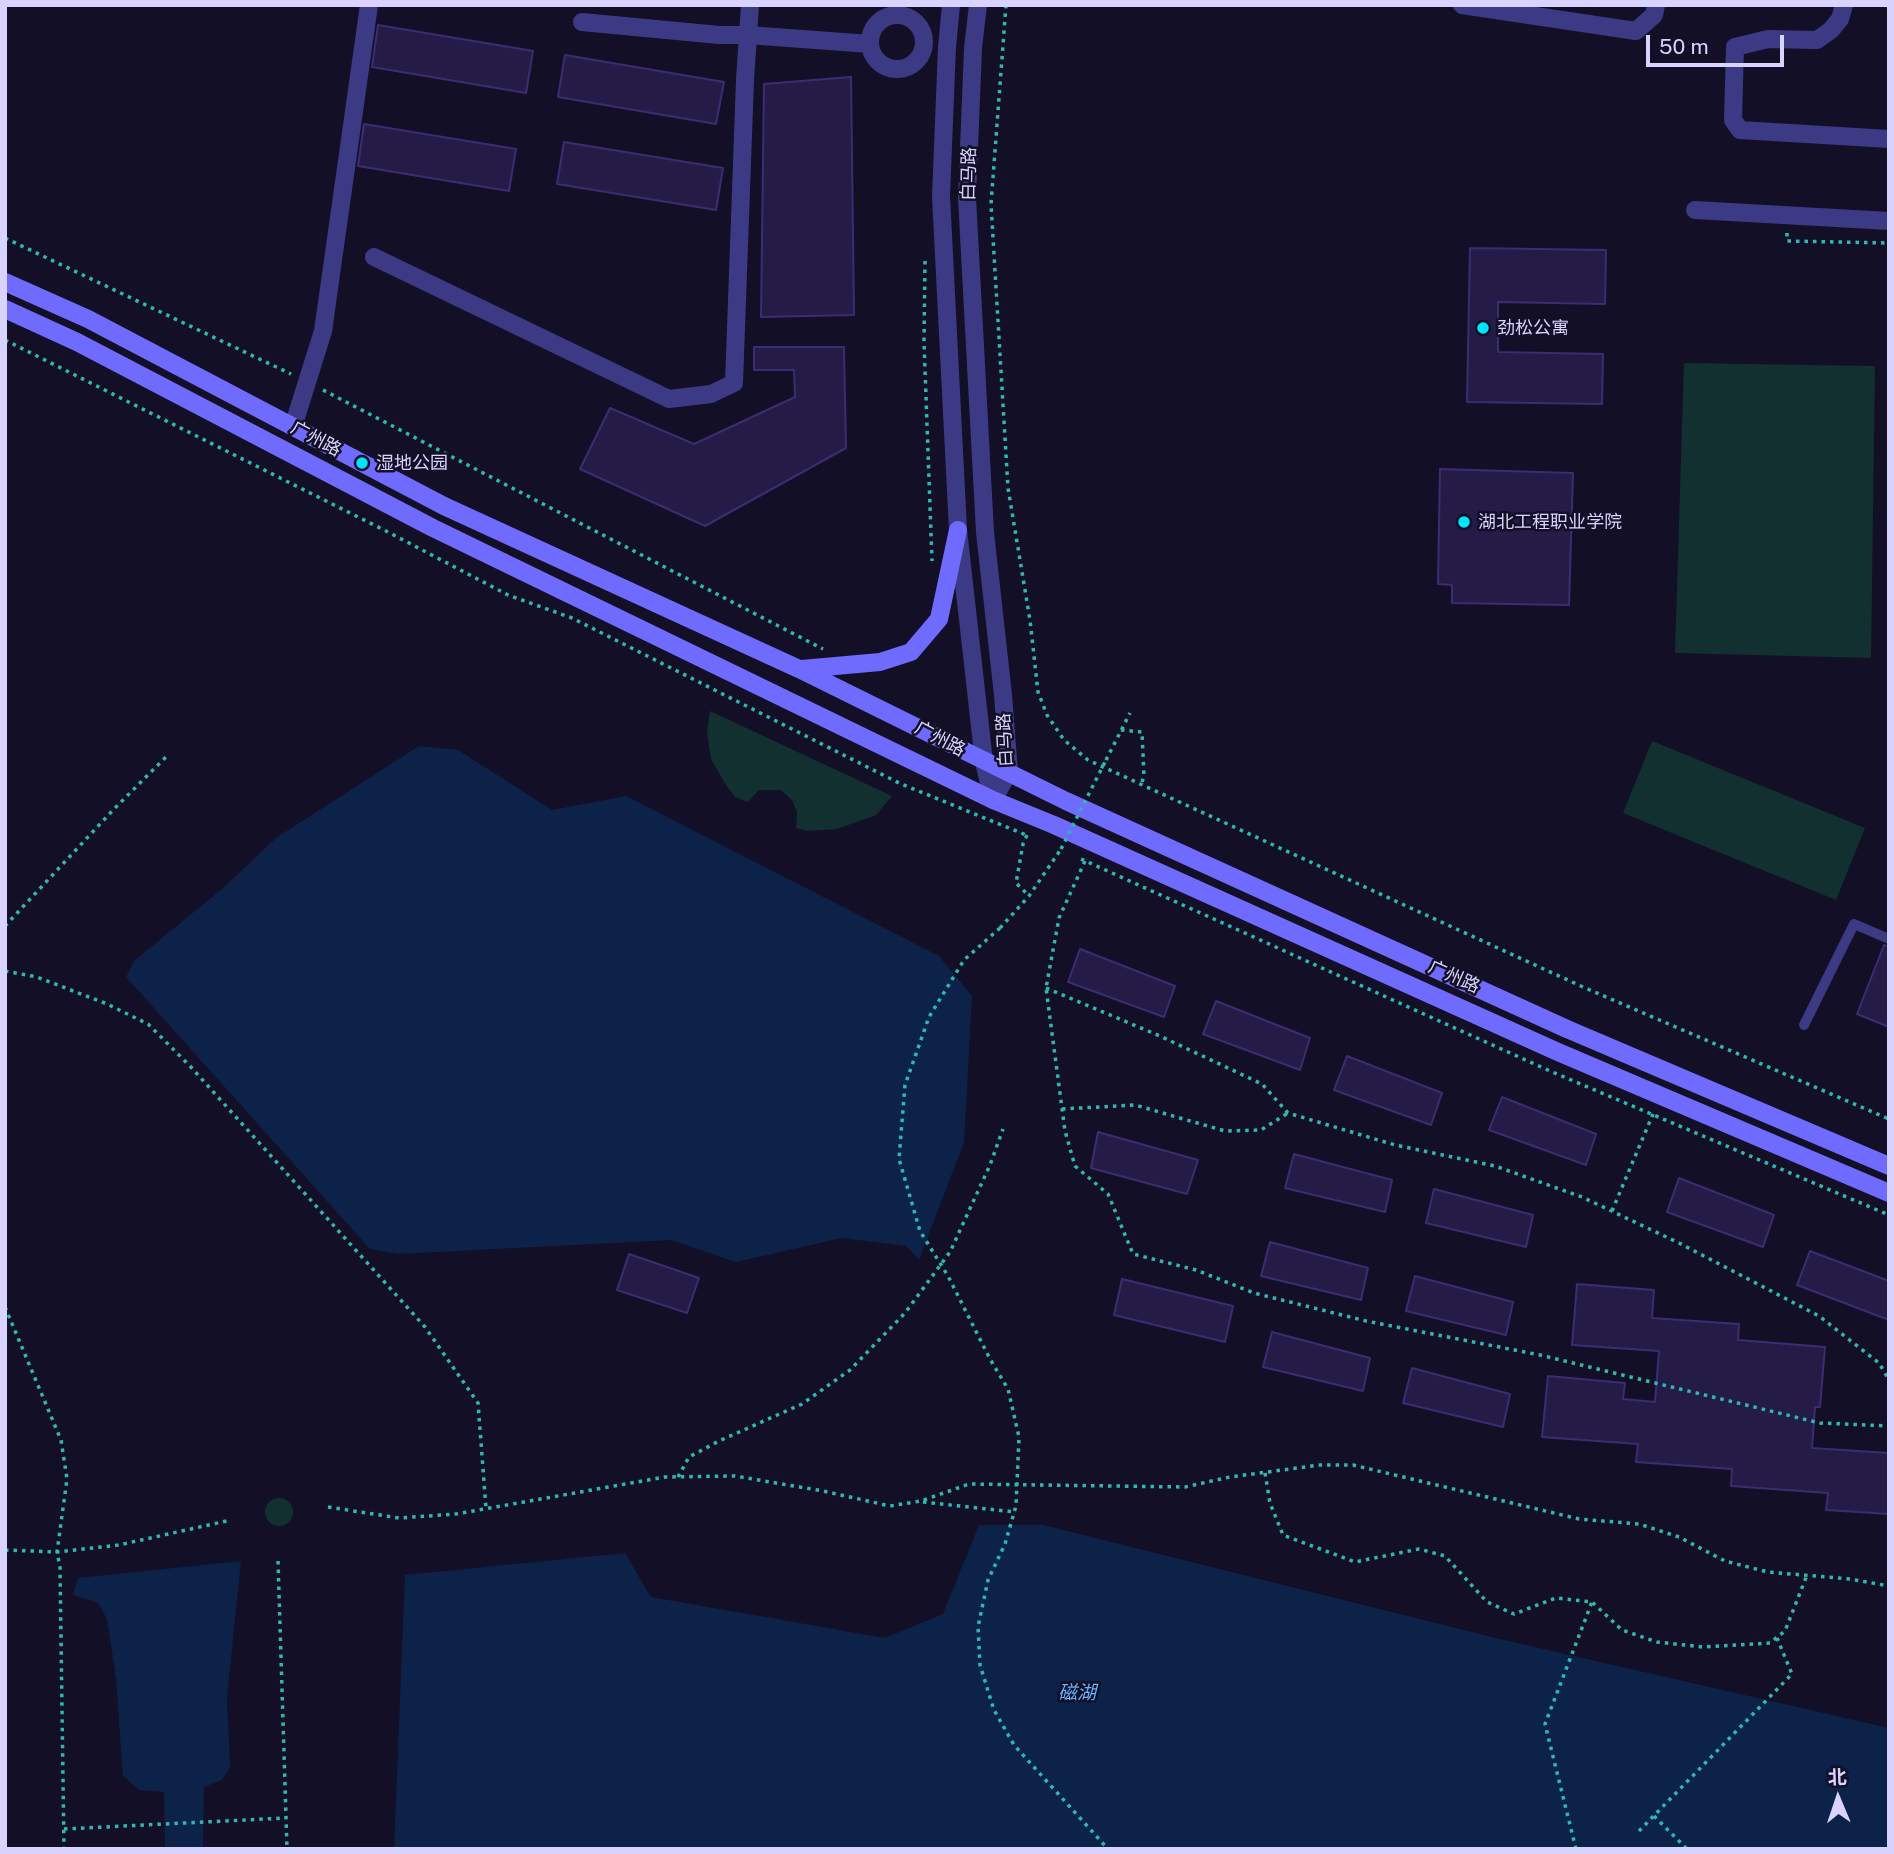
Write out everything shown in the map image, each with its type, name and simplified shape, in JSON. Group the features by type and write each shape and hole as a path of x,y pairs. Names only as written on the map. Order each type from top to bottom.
{"main road":[{"name":"广州路","path":"5,282 88,319 444,506 799,669 1079,807 1554,1023 1889,1166"},
{"name":"广州路","path":"5,309 77,342 433,528 993,800 1558,1052 1889,1193"},
{"path":"799,669 880,663 911,653 939,619 958,530"}],"street":[{"path":"293,427 323,331 369,5"},
{"path":"374,257 668,400 711,394 734,383 750,5"},
{"name":"白马路","path":"951,5 941,196 958,530 984,762 993,800"},
{"name":"白马路","path":"978,5 973,48 967,198 985,532 1009,772 993,800"},
{"path":"1462,5 1636,31 1654,15 1656,5"},
{"path":"1843,5 1840,19 1831,30 1816,40 1768,39 1735,47 1733,120 1741,130 1889,139"},
{"path":"910,66 922,53 923,35 913,21 905,16 888,17 874,28 870,44 872,53 884,65 892,68 910,66 927,72"},
{"path":"913,21 932,16"},
{"path":"582,22 719,35 870,44"},
{"path":"1695,210 1889,221"}],"lane":[{"path":"1804,1025 1854,924 1889,939"}],"path":[{"path":"1006,5 991,204 1008,488 1030,620 1038,692 1047,715 1063,740 1088,760 1141,785 1583,987 1889,1119"},
{"path":"1788,215 1787,241 1889,243"},
{"path":"5,238 307,382 833,654"},
{"path":"925,258 924,342 932,569"},
{"path":"1108,1849 1014,1745 994,1710 980,1665 978,1627 988,1580 1005,1544 1014,1512 1019,1437 1008,1389 948,1276 920,1231 899,1160 905,1085 929,1017 964,960 1000,928 1029,896 1061,849 1130,713"},
{"path":"1121,730 1142,732 1144,776 1141,785"},
{"path":"5,926 167,756"},
{"path":"1027,835 1021,851 1016,883 1029,896"},
{"path":"1093,844 1059,918 1046,988 1065,1131 1075,1166 1108,1194 1133,1254 1196,1270 1254,1293 1366,1321 1539,1355 1820,1423 1889,1426"},
{"path":"5,971 37,977 107,1004 148,1024 190,1066 425,1327 478,1403 486,1508"},
{"path":"1046,988 1160,1036 1262,1084 1288,1113 1395,1145 1495,1166 1582,1197 1819,1316 1878,1363 1889,1380"},
{"path":"1062,1108 1135,1105 1225,1130 1261,1130 1288,1113"},
{"path":"1612,1211 1653,1114"},
{"path":"678,1477 690,1457 802,1404 850,1370 905,1313 950,1252 990,1165 1003,1129"},
{"path":"5,1307 61,1440 67,1479 57,1552 60,1567 64,1849"},
{"path":"328,1507 399,1517 456,1514 665,1477 735,1476 890,1506 920,1502 969,1484 1185,1487 1265,1472 1320,1465 1353,1465 1579,1519 1639,1524 1679,1537 1725,1562 1768,1572 1850,1579 1889,1586"},
{"path":"1265,1472 1270,1503 1283,1535 1355,1562 1419,1549 1445,1556 1487,1602 1514,1614 1556,1598 1592,1602 1622,1630 1657,1642 1703,1647 1770,1643 1785,1631 1807,1575"},
{"path":"920,1502 1014,1512"},
{"path":"5,1550 57,1552 119,1545 231,1520"},
{"path":"278,1561 287,1849"},
{"path":"1576,1849 1545,1724 1592,1602"},
{"path":"1639,1831 1792,1674 1777,1637"},
{"path":"1654,1816 1687,1849"},
{"path":"64,1829 286,1818"}],"green space":[{"path":"1684,363 1875,366 1871,658 1675,653"},
{"path":"710,711 892,796 876,815 837,829 807,831 796,828 797,813 792,800 781,790 759,790 748,802 735,797 726,785 711,759 707,733"},
{"path":"1652,741 1865,828 1836,900 1623,813"},
{"path":"279,1498 289,1502 293,1512 289,1522 279,1526 269,1522 265,1512 269,1502"}],"water":[{"path":"419,746 458,750 552,810 626,796 939,956 972,996 964,1142 919,1260 906,1246 842,1238 736,1262 671,1240 398,1254 370,1249 126,977 135,960 223,888 276,838"},
{"name":"磁湖","path":"979,1525 1043,1525 1504,1640 1889,1728 1889,1849 394,1849 405,1575 625,1553 651,1597 885,1638 943,1614"},
{"path":"241,1561 227,1697 230,1767 222,1780 204,1787 203,1847 206,1849 165,1849 164,1792 139,1790 123,1776 116,1678 107,1619 98,1603 73,1595 78,1578"}],"building":[{"path":"378,25 533,51 526,93 372,67"},
{"path":"565,55 724,82 716,124 558,97"},
{"path":"851,77 854,315 761,317 764,84"},
{"path":"364,124 516,149 509,191 358,166"},
{"path":"564,142 723,168 716,210 557,184"},
{"name":"劲松公寓","path":"1470,248 1606,250 1605,304 1498,302 1498,352 1603,354 1602,404 1467,402"},
{"path":"754,347 844,347 846,448 705,526 580,469 610,408 694,444 795,397 794,370 754,370"},
{"path":"1440,469 1573,473 1569,605 1452,603 1452,585 1438,584"},
{"path":"1884,945 1889,947 1889,1027 1857,1014"},
{"path":"1080,949 1175,986 1164,1017 1068,982"},
{"path":"1216,1001 1310,1038 1300,1070 1203,1034"},
{"path":"1347,1056 1442,1093 1431,1125 1334,1090"},
{"path":"1502,1097 1596,1134 1586,1165 1489,1130"},
{"path":"1098,1132 1198,1160 1187,1194 1091,1168"},
{"path":"1294,1154 1392,1180 1385,1212 1285,1188"},
{"path":"1679,1178 1774,1215 1763,1247 1667,1212"},
{"path":"1434,1189 1533,1215 1526,1247 1426,1223"},
{"path":"1270,1242 1368,1268 1361,1300 1261,1276"},
{"path":"1810,1251 1889,1281 1889,1320 1797,1285"},
{"path":"629,1254 699,1278 687,1313 617,1290"},
{"path":"1415,1276 1513,1302 1506,1335 1406,1311"},
{"path":"1122,1279 1233,1306 1225,1342 1114,1315"},
{"path":"1577,1284 1654,1290 1652,1318 1739,1324 1738,1340 1825,1347 1820,1407 1815,1407 1812,1448 1889,1453 1889,1514 1826,1510 1828,1493 1731,1486 1732,1469 1636,1462 1638,1444 1542,1437 1548,1376 1625,1383 1623,1399 1655,1402 1659,1351 1572,1345"},
{"path":"1272,1332 1370,1358 1363,1391 1263,1367"},
{"path":"1412,1368 1510,1394 1503,1427 1403,1403"}],"place":[{"name":"劲松公寓","path":"1483,328"},
{"name":"湿地公园","path":"362,463"},
{"name":"湖北工程职业学院","path":"1464,522"}]}
